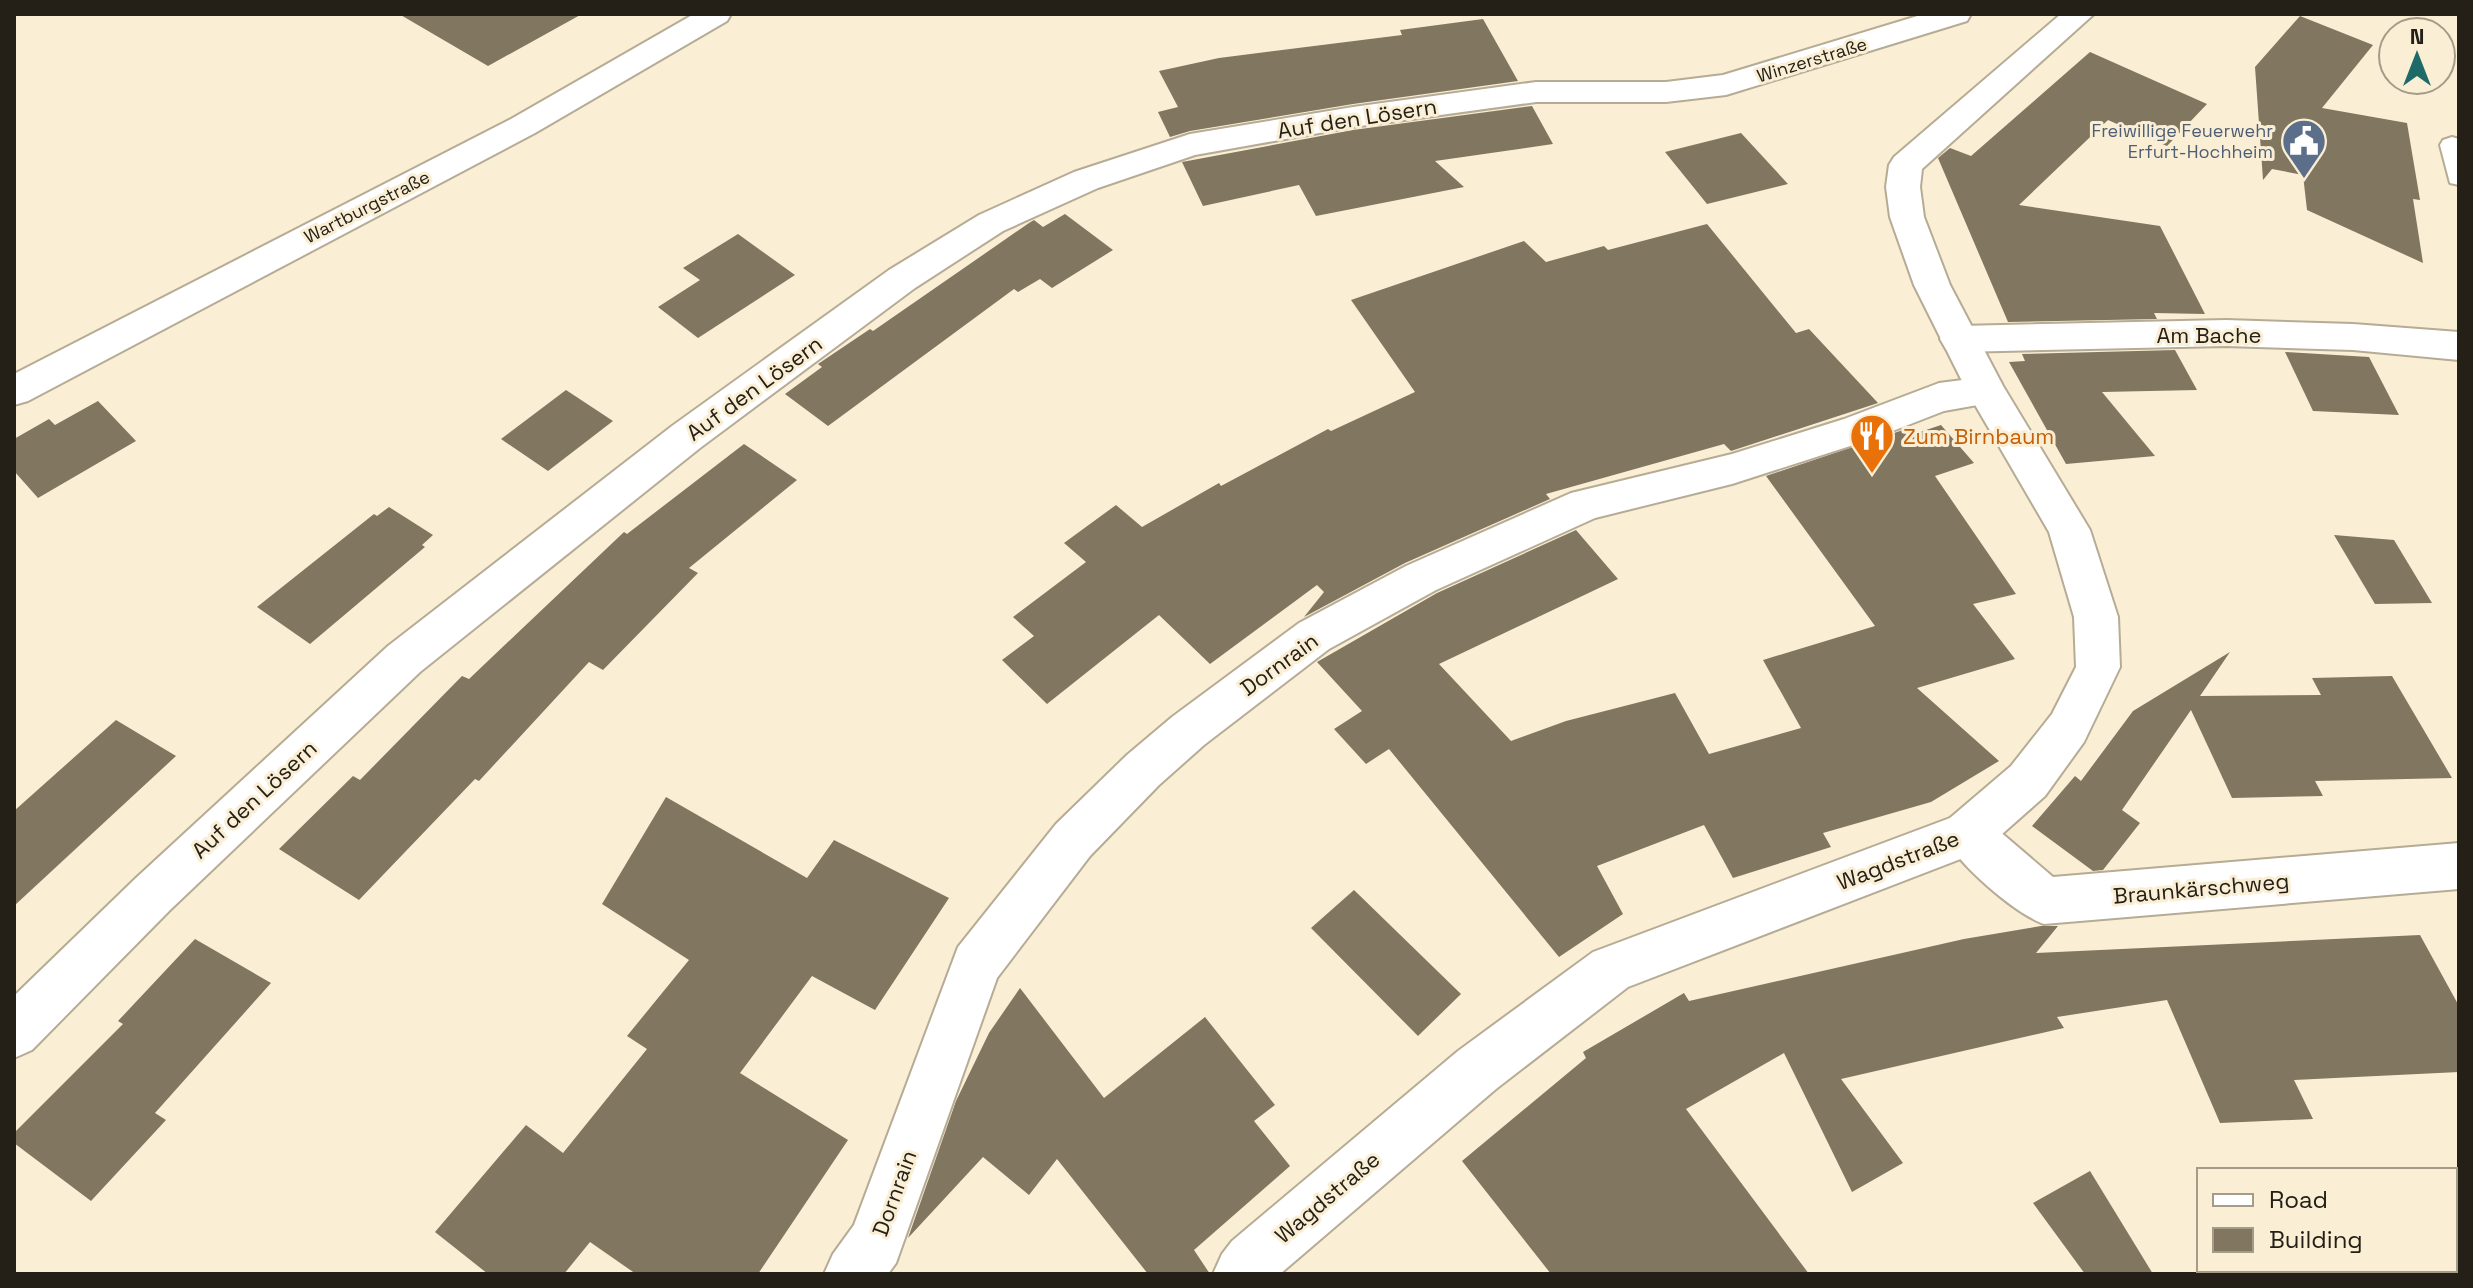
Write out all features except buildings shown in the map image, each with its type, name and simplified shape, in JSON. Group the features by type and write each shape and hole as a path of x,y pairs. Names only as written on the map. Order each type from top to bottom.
{"street":[{"name":"Wartburgstraße","path":"14,391 523,126 716,14"},
{"name":"Winzerstraße","path":"1666,92 1740,82 1956,14"},
{"name":"Wagdstraße","path":"1242,1274 1252,1261 1477,1070 1611,969 1967,834 2028,781 2068,728 2098,667 2096,617 2069,530 1986,391 1932,285 1907,217 1903,187 1906,165 2079,14"},
{"name":"Auf den Lösern","path":"14,1032 153,894 404,659 686,437 902,279 991,223 1086,180 1190,145 1353,117 1536,92 1666,92"},
{"name":"Am Bache","path":"1959,339 2226,333 2353,337 2459,346"},
{"name":"Dornrain","path":"876,1264 976,964 1073,840 1143,770 1188,731 1314,636 1421,578 1586,504 1732,469 1858,429 1939,397 1986,391"},
{"name":"Braunkärschweg","path":"1967,834 2044,901 2459,866"}],"lane":[{"path":"2452,145 2459,177"}],"place":[{"name":"Freiwillige Feuerwehr Erfurt-Hochheim","path":"2304,180"},
{"name":"Zum Birnbaum","path":"1872,475"}]}
